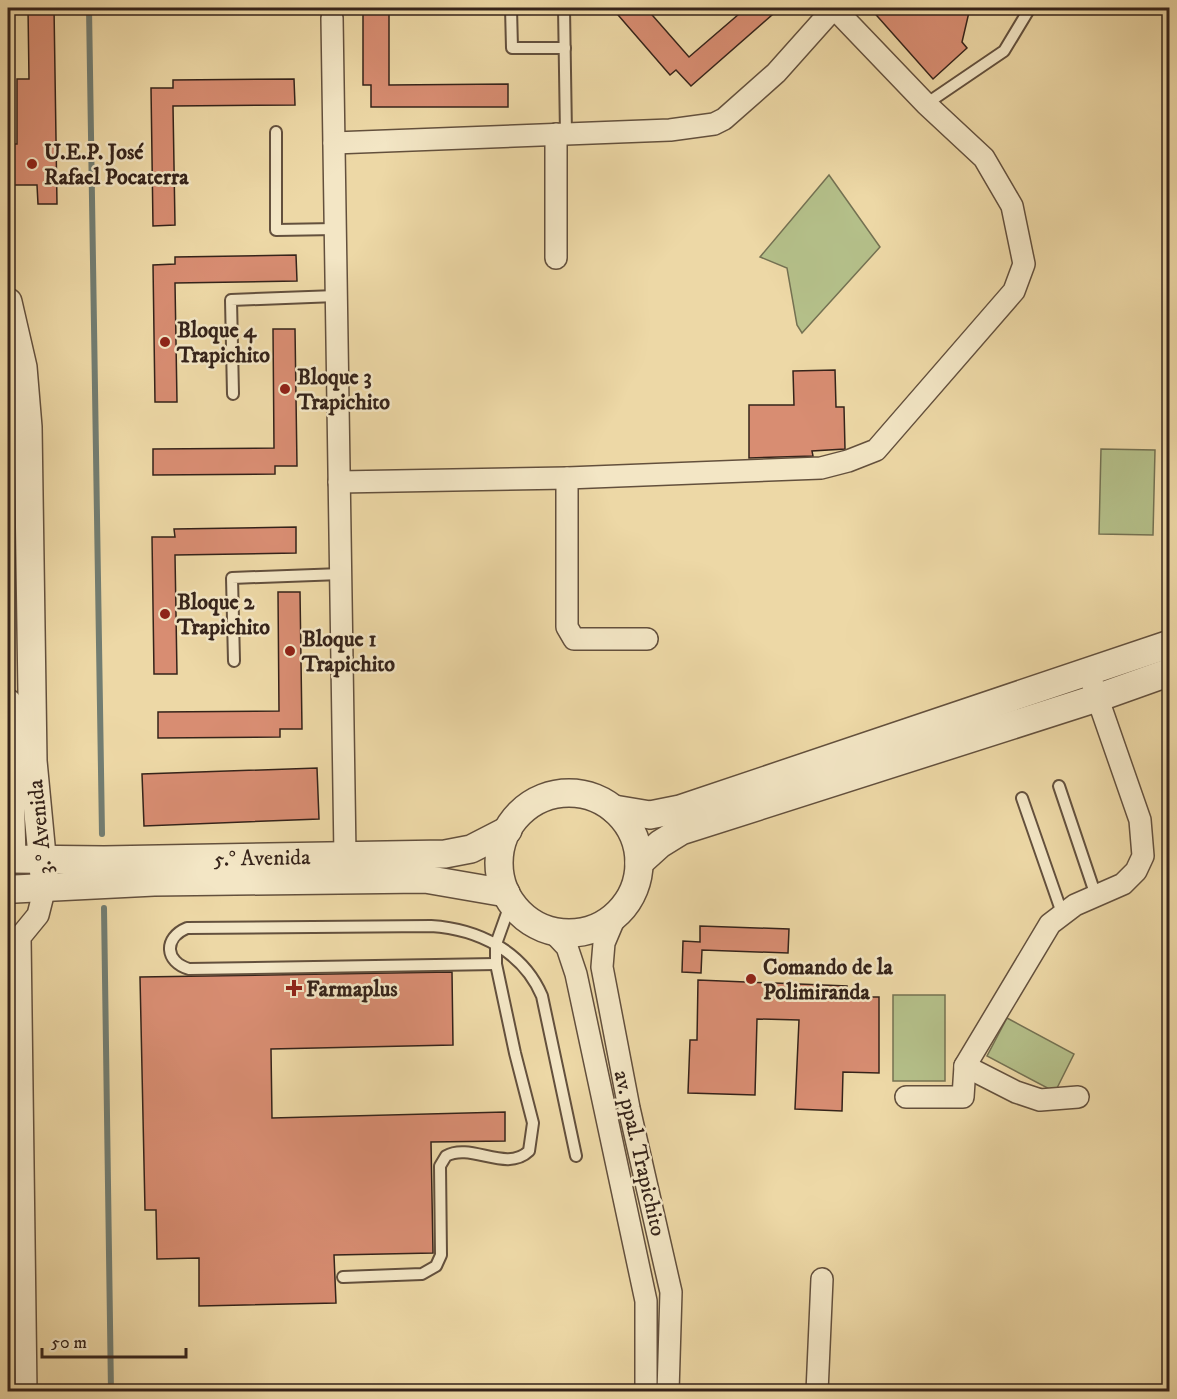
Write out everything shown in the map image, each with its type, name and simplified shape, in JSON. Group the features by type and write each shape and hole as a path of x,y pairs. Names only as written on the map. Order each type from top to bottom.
{"street":[{"path":"334,143 670,130 714,124 739,107 776,72 834,8 926,104 984,158 1012,206 1024,264 1014,291 876,450 821,468 567,478 339,482"},
{"path":"332,13 345,855"},
{"path":"556,258 561,134"},
{"name":"3.° Avenida","path":"8,302 23,367 28,427 33,761 45,887"},
{"path":"567,478 567,627 570,634 574,639 647,639"},
{"path":"639,863 660,844 681,831 1093,685 1170,644"},
{"path":"614,809 650,815 680,809 1093,685 1170,672"},
{"path":"906,1097 963,1097 965,1066 1016,977 1050,924 1062,914 1123,884 1136,871 1143,856 1140,820 1093,685"},
{"name":"3.° Avenida","path":"8,703 10,859"},
{"path":"556,795 582,795 599,800 614,809 627,825 636,843 639,863 636,883 628,902 615,917 597,928 578,933 552,931 524,917 508,898 499,861 508,830 518,815 532,804 556,795"},
{"name":"5.° Avenida","path":"10,859 104,861 445,855 471,849 508,830"},
{"name":"5.° Avenida","path":"11,889 165,882 425,879 508,898"},
{"path":"26,1392 20,937 38,915 45,887"},
{"name":"av. ppal. Trapichito","path":"615,917 604,943 602,967 629,1108 671,1292 668,1386"},
{"name":"av. ppal. Trapichito","path":"552,931 567,947 576,974 646,1301 646,1386"},
{"path":"965,1066 1016,1092 1040,1100 1078,1097"},
{"path":"817,1392 822,1279"},
{"path":"646,1386 668,1386"}],"lane":[{"path":"511,8 512,48 565,48"},
{"path":"561,134 565,48 564,8"},
{"path":"926,104 1004,51 1030,8"},
{"path":"276,132 276,230 336,229"},
{"path":"233,394 231,300 336,296"},
{"path":"234,661 232,578 341,574"},
{"path":"1059,786 1096,896"},
{"path":"1022,798 1062,914"},
{"path":"344,1277 422,1274 432,1270 441,1255 440,1166 446,1156 457,1152 515,1159 529,1150 533,1123 514,1053 496,964 496,944 508,898"},
{"path":"496,964 189,969 177,966 169,954 170,941 177,932 187,928 431,926 460,930 496,944 520,961 542,996 576,1156"}],"green space":[{"path":"829,175 880,247 802,333 797,325 787,268 760,257"},
{"path":"1101,449 1155,450 1153,535 1099,534"},
{"path":"893,995 945,995 945,1081 893,1081"},
{"path":"1007,1018 1074,1054 1055,1092 987,1056"}],"building":[{"path":"28,8 54,8 57,204 38,204 37,185 8,185 8,144 17,144 17,79 29,79"},
{"path":"363,8 389,8 389,85 508,84 508,107 371,107 371,85 363,85"},
{"path":"612,8 646,8 689,57 746,8 780,8 691,86 676,70 670,75"},
{"path":"870,8 970,8 962,42 967,48 933,79"},
{"path":"294,79 295,105 173,106 175,225 153,226 151,88 173,88 173,80"},
{"name":"Bloque 4 Trapichito","path":"296,255 297,281 175,283 177,402 155,402 153,265 175,264 175,257"},
{"name":"Bloque 3 Trapichito","path":"273,329 295,329 297,466 275,466 275,474 153,475 153,449 274,448"},
{"path":"835,370 836,407 844,407 845,449 812,451 813,456 749,458 749,405 794,405 793,371"},
{"name":"Bloque 2 Trapichito","path":"296,527 296,553 175,555 177,674 154,674 152,537 175,537 174,529"},
{"name":"Bloque 1 Trapichito","path":"278,592 300,592 302,729 280,729 280,737 158,738 158,712 279,711"},
{"path":"317,768 319,819 144,826 142,774"},
{"path":"700,926 789,929 788,953 702,950 701,973 682,972 683,941 700,942"},
{"path":"452,972 453,1045 271,1049 272,1118 505,1112 505,1141 431,1142 433,1253 334,1255 336,1303 199,1306 199,1258 157,1259 156,1210 145,1210 140,977"},
{"path":"698,980 847,986 846,997 879,997 879,1073 843,1072 842,1111 795,1109 799,1020 757,1019 755,1095 688,1093 690,1040 697,1040"}],"waterway":[{"path":"89,8 102,834"},
{"path":"104,908 111,1392"}],"place":[{"name":"U.E.P. José Rafael Pocaterra","path":"32,164"},
{"name":"Bloque 4 Trapichito","path":"165,342"},
{"name":"Bloque 3 Trapichito","path":"285,389"},
{"name":"Bloque 2 Trapichito","path":"165,614"},
{"name":"Bloque 1 Trapichito","path":"290,651"},
{"name":"Comando de la Polimiranda","path":"751,979"},
{"name":"Farmaplus","path":"294,988"}]}
